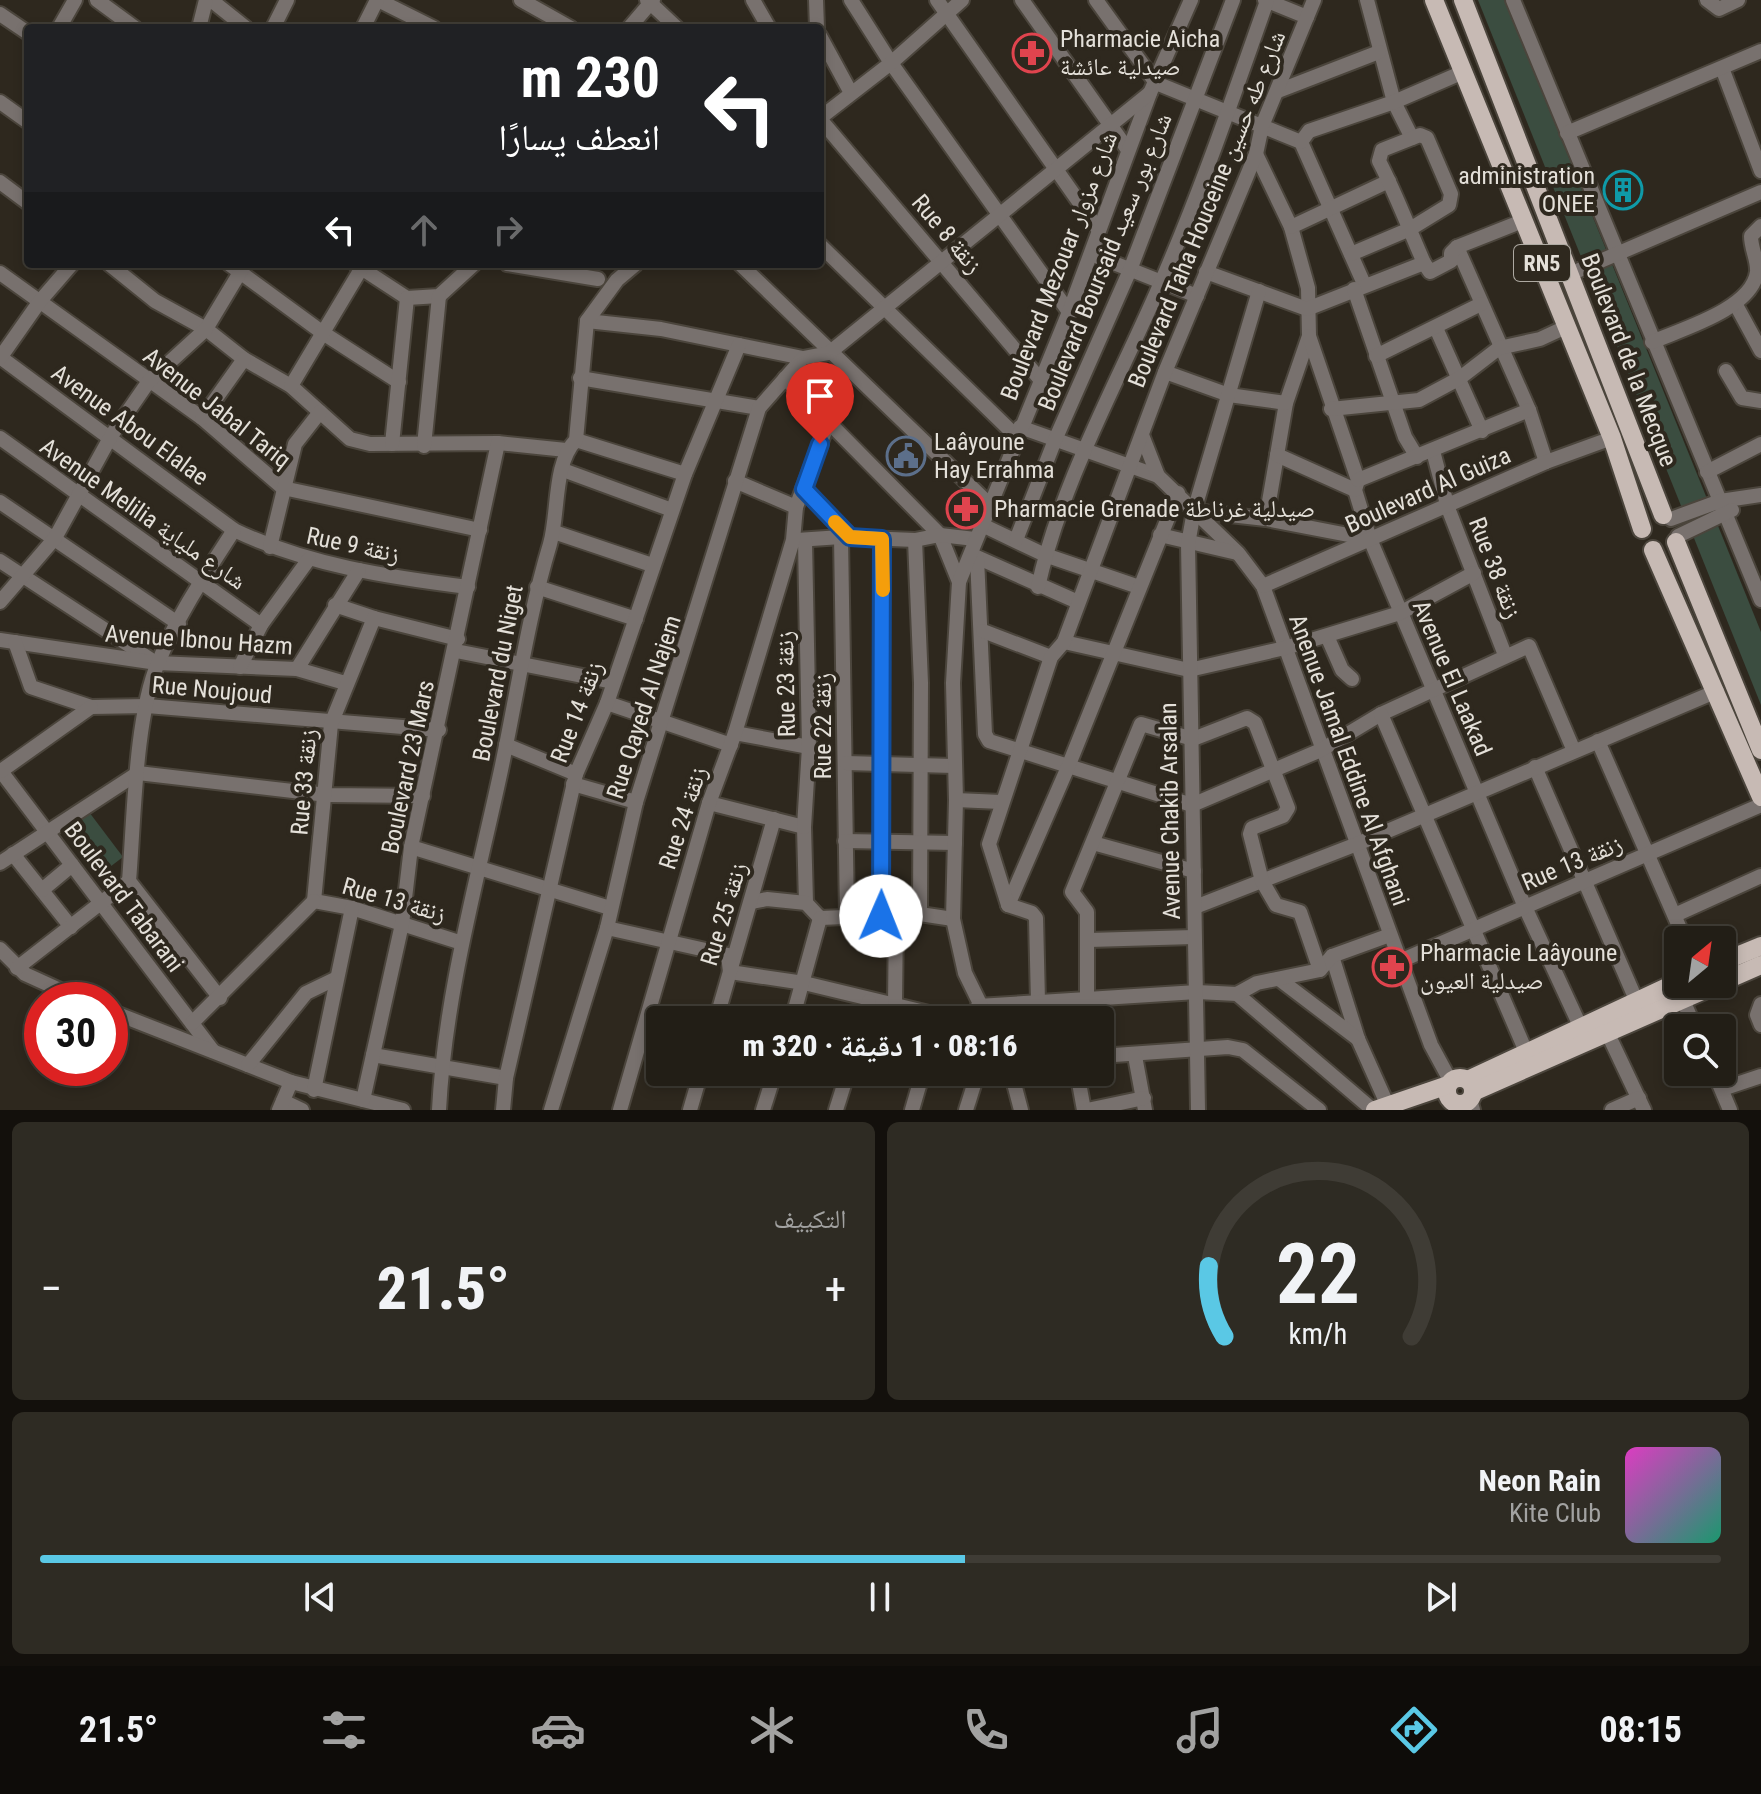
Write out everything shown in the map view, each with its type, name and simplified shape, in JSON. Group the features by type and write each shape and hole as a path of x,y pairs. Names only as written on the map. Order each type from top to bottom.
{"main road":[{"name":"Boulevard de la Mecque","path":"1434,0 1461,73 1568,326 1612,438 1642,529"},
{"name":"Boulevard de la Mecque","path":"1463,0 1761,750"},
{"path":"1642,529 1647,519 1672,528 1664,551 1653,550"},
{"name":"RN5","path":"1642,529 1645,544 1653,550 1761,797"},
{"path":"1736,956 1761,946"},
{"path":"1736,976 1761,965"},
{"path":"1435,1110 1527,1054 1637,1002 1664,995"},
{"path":"1379,1109 1463,1093 1608,1034 1668,998"}],"street":[{"path":"61,24 75,0"},
{"path":"97,0 130,24"},
{"path":"200,24 209,0 241,24"},
{"path":"275,24 287,0"},
{"path":"365,24 377,0 426,24"},
{"path":"521,0 564,24"},
{"path":"753,0 767,24"},
{"path":"816,0 817,24"},
{"path":"851,0 891,63 1069,312"},
{"path":"937,0 1098,229"},
{"path":"824,116 891,63 962,0"},
{"path":"1022,0 1128,150"},
{"path":"1096,0 1153,88 1196,99 1301,142 1351,254 1376,356 1405,437 1417,457"},
{"name":"Boulevard Mezouar شارع مزوار","path":"978,1006 965,973 953,919 956,800 953,683 959,582 974,556 975,539 988,503 1069,312 1128,150 1191,0"},
{"name":"Boulevard Boursaid شارع بور سعيد","path":"1016,540 1055,440 1130,270 1233,0"},
{"path":"1038,587 1045,555 1086,451 1162,282 1228,112 1266,0 1307,17"},
{"name":"Boulevard Taha Houceine شارع طه حسين","path":"1064,642 1165,372 1256,154 1262,126 1314,0"},
{"path":"1367,0 1394,102 1412,138"},
{"path":"1513,0 1761,600"},
{"path":"1707,0 1719,9 1738,0"},
{"path":"632,24 650,1 673,24"},
{"path":"0,14 24,30"},
{"path":"824,43 851,93"},
{"path":"1567,133 1761,51"},
{"path":"1278,91 1379,52"},
{"path":"1722,68 1761,171"},
{"path":"1301,142 1309,131 1394,102 1461,73"},
{"path":"587,321 661,329 803,358 829,353 1153,88"},
{"path":"0,102 24,119"},
{"name":"Rue 8 زنقة","path":"824,124 1039,378"},
{"path":"1351,254 1410,229 1447,209 1451,200 1427,138 1420,135 1379,155 1389,181 1410,229 1424,263 1430,272 1451,261 1451,253 1457,247 1525,220"},
{"path":"1256,154 1291,227 1306,276 1309,336 1286,403 1266,519"},
{"path":"1291,227 1389,181"},
{"path":"0,182 24,200"},
{"path":"1570,274 1761,192"},
{"path":"1652,342 1736,305 1755,279 1757,262 1751,236 1761,226"},
{"path":"1457,247 1529,410 1546,462"},
{"path":"824,249 1018,432 1055,440 1161,478"},
{"path":"1091,254 1197,296"},
{"path":"1206,272 1307,309 1424,263"},
{"path":"0,358 40,301 69,268"},
{"path":"114,268 155,301 206,329 244,359 291,386 350,439 370,444 424,446 498,443 571,445 685,474"},
{"path":"0,602 23,579 55,538 81,496 111,436 149,381 206,329 237,268"},
{"path":"241,268 323,333 399,382"},
{"path":"291,386 359,268"},
{"path":"363,268 407,298 439,296 470,268"},
{"path":"531,268 617,280"},
{"path":"583,268 598,279"},
{"name":"Boulevard du Niget","path":"439,1110 441,1064 462,943 525,664 537,587 554,532 563,470 571,445 587,321 617,280 631,268"},
{"path":"744,268 988,503"},
{"name":"Avenue Jabal Tariq","path":"0,273 202,418 283,488 480,530"},
{"name":"Avenue Chakib Arsalan","path":"1198,1110 1188,544 1194,511 1259,291"},
{"path":"424,446 439,296"},
{"path":"392,444 407,298"},
{"path":"1376,356 1481,304"},
{"path":"1736,305 1761,351"},
{"path":"1331,409 1419,400 1460,378 1499,348 1540,339 1568,326"},
{"path":"1436,328 1482,431"},
{"name":"Avenue El Laakad","path":"1309,336 1370,539 1525,907 1581,1028"},
{"name":"Rue 14 زنقة","path":"503,1110 506,1078 574,779 607,703 685,474 739,345"},
{"name":"Avenue Abou Elalae","path":"0,358 111,436 234,530"},
{"name":"Rue Qayed Al Najem","path":"551,1110 607,928 636,802 759,408 803,358"},
{"path":"202,418 244,359"},
{"path":"1726,371 1742,398 1761,401"},
{"path":"1165,372 1229,395 1286,403"},
{"path":"580,378 759,408"},
{"path":"785,378 940,535 959,582"},
{"path":"1277,455 1356,485 1482,431 1483,426 1529,410"},
{"path":"270,547 295,444 320,412"},
{"path":"829,421 796,507 799,540 846,537 915,540 940,535 975,539"},
{"path":"1142,435 1161,478"},
{"name":"Avenue Melilia شارع ملياية","path":"0,438 261,625"},
{"name":"Boulevard Al Guiza","path":"1263,586 1448,508 1546,462 1612,438"},
{"name":"Boulevard 23 Mars","path":"363,1100 402,924 411,847 439,730 498,443"},
{"path":"1707,472 1761,444"},
{"name":"Rue 38 زنقة","path":"1433,451 1448,508 1505,655"},
{"path":"563,470 672,510"},
{"name":"Anenue Jamal Eddine Al Afghani","path":"1161,478 1238,553 1263,586 1431,1045 1463,1093"},
{"path":"735,481 796,507"},
{"path":"804,489 846,537"},
{"path":"1008,905 1068,767 1178,493"},
{"path":"1672,528 1720,501 1761,495"},
{"path":"1672,528 1726,516 1743,498"},
{"path":"0,502 179,624"},
{"path":"1194,511 1266,519 1370,539"},
{"path":"980,524 1045,555 1139,587"},
{"path":"220,998 129,881 138,773 147,706 157,663 200,581 234,530"},
{"name":"Rue 9 زنقة","path":"234,530 270,547 309,559 468,587"},
{"path":"554,532 652,565"},
{"path":"1160,535 1188,544 1238,553"},
{"name":"Rue 22 زنقة","path":"846,537 847,915"},
{"path":"882,539 883,843 895,1004"},
{"name":"Rue 24 زنقة","path":"620,1110 709,803 799,540"},
{"name":"Rue 23 زنقة","path":"799,540 809,747 804,827 806,903"},
{"path":"915,540 920,914"},
{"path":"974,556 1038,587 1078,602"},
{"path":"974,556 983,631 985,734 989,741 1020,752 1192,805 1321,750 1381,714 1525,647 1533,649 1574,751"},
{"path":"240,667 261,625 309,559"},
{"path":"0,561 23,579 157,663"},
{"path":"297,669 359,570"},
{"path":"1008,905 989,844 1051,657 1064,642 1189,670 1285,648 1400,613 1474,573"},
{"path":"537,587 636,619"},
{"path":"335,605 525,664 613,682"},
{"name":"Rue 33 زنقة","path":"314,901 327,795 331,724 345,683 374,618"},
{"path":"983,631 1051,657"},
{"path":"1327,636 1342,670 1352,679"},
{"name":"Avenue Ibnou Hazm","path":"8,641 157,663 297,669 345,683"},
{"name":"Rue Noujoud","path":"8,641 31,687 91,707 147,706 331,724 439,730"},
{"path":"1195,907 1357,844 1717,691"},
{"path":"607,703 733,739 809,747"},
{"path":"0,770 91,707"},
{"path":"1381,714 1471,930 1527,1054"},
{"path":"1086,1006 1089,940 1087,912 1072,892 1141,724 1193,739 1251,719 1288,808 1283,816 1252,828 1250,834 1262,881 1276,905 1300,912 1320,970"},
{"path":"1598,741 1679,926"},
{"path":"506,745 574,779 636,802"},
{"path":"846,763 954,766"},
{"path":"1535,767 1637,1002"},
{"name":"Boulevard Tabarani","path":"0,770 213,1051"},
{"path":"71,927 42,890 6,859 138,773 327,795 423,796"},
{"path":"956,800 1001,802"},
{"path":"709,803 804,827"},
{"name":"Rue 13 زنقة","path":"1400,961 1761,805"},
{"name":"Rue 25 زنقة","path":"720,1006 774,819"},
{"path":"845,841 955,843"},
{"path":"1093,843 1194,871"},
{"path":"411,847 479,870 548,886 610,908"},
{"path":"42,890 72,865"},
{"path":"1675,915 1761,876"},
{"path":"17,968 129,881"},
{"path":"752,902 767,899 806,903 820,918"},
{"path":"192,1023 314,901"},
{"name":"Rue 13 زنقة","path":"314,901 352,908 462,943"},
{"path":"1008,905 1032,913 1036,918 1038,1002"},
{"path":"314,1090 352,908"},
{"path":"820,918 920,914 953,919"},
{"path":"797,1006 820,918"},
{"path":"607,928 728,955 730,972 804,983 869,1001 901,1006"},
{"path":"978,1006 1197,992 1237,994 1257,983 1320,970 1332,956 1390,935"},
{"path":"1089,940 1194,937"},
{"path":"0,949 17,968 45,982"},
{"path":"1332,956 1379,1109"},
{"path":"248,1065 306,993 337,978"},
{"path":"1279,979 1358,1039"},
{"path":"1237,994 1379,1109"},
{"path":"867,1006 869,1001"},
{"path":"1761,1004 1757,1015 1761,1025"},
{"path":"128,1018 314,1090 403,1110"},
{"path":"1608,1034 1641,1104 1612,1110"},
{"path":"1114,1056 1228,1047 1243,1050 1319,1110"},
{"path":"373,1055 441,1064 506,1078"},
{"path":"1080,1086 1086,1110 1144,1104 1135,1056"},
{"path":"1722,1089 1761,1076"},
{"path":"291,1082 281,1106 302,1110"},
{"path":"690,1110 697,1086"},
{"path":"763,1110 771,1086"},
{"path":"836,1110 844,1086"},
{"path":"912,1110 919,1086"},
{"path":"966,1110 974,1086"},
{"path":"1015,1086 1021,1110"},
{"path":"1721,1086 1730,1110"}],"green space":[{"path":"1478,0 1505,0 1761,632 1761,705"},
{"path":"86,808 123,857 98,876 61,826"}],"slow traffic":[{"path":"835,522 850,537 882,539 883,590"}],"place":[{"name":"Pharmacie Aicha صيدلية عائشة","path":"1032,53"},
{"name":"administration ONEE","path":"1623,190"},
{"name":"Laâyoune Hay Errahma","path":"906,456"},
{"name":"Pharmacie Grenade صيدلية غرناطة","path":"966,509"},
{"name":"Pharmacie Laâyoune صيدلية العيون","path":"1392,967"}],"route":[{"path":"820,444 804,489 850,537 882,539 881,916"}]}
